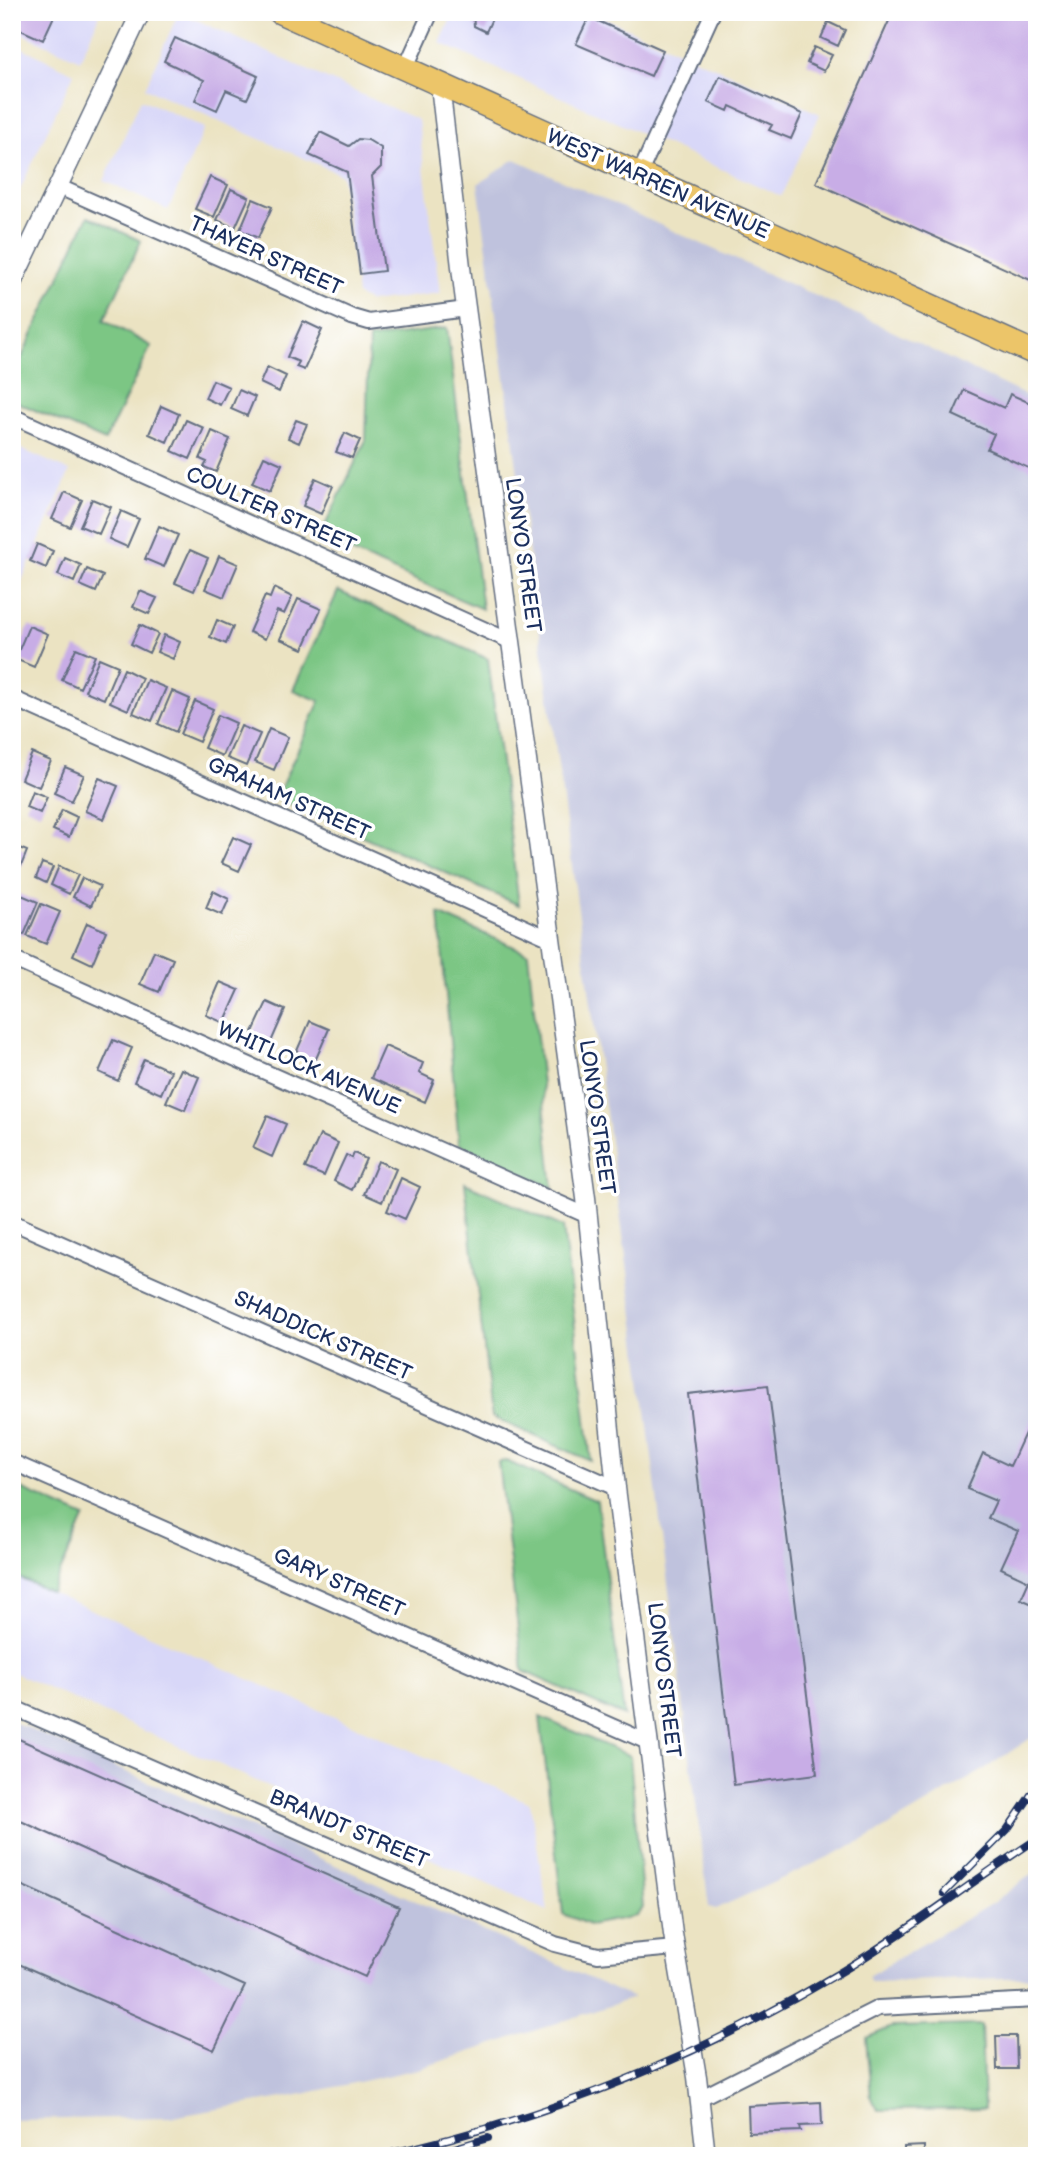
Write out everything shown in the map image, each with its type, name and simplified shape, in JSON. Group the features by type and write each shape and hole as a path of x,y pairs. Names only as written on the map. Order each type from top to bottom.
{"main road":[{"name":"WEST WARREN AVENUE","path":"280,12 1037,354"}],"street":[{"path":"12,283 141,12"},
{"path":"405,69 430,12"},
{"path":"639,175 713,12"},
{"name":"LONYO STREET","path":"440,85 466,309 588,1216 617,1488 675,1948 700,2098 706,2156"},
{"name":"THAYER STREET","path":"57,186 352,317 369,322 466,309"},
{"name":"COULTER STREET","path":"12,416 512,642"},
{"name":"GRAHAM STREET","path":"12,698 549,938"},
{"name":"WHITLOCK AVENUE","path":"12,960 588,1216"},
{"name":"SHADDICK STREET","path":"12,1222 617,1488"},
{"name":"GARY STREET","path":"12,1462 649,1743"},
{"name":"BRANDT STREET","path":"12,1707 555,1944 598,1955 675,1948"},
{"path":"700,2098 878,2008 1037,2000"}],"shaded area":[{"path":"12,12 101,12 80,60 12,29"},
{"path":"179,12 418,120 440,293 369,302 357,295 342,175 145,88"},
{"path":"454,12 591,12 820,114 781,196 440,43"},
{"path":"12,43 74,73 12,207"},
{"path":"141,99 205,128 168,210 104,181"},
{"path":"515,159 869,320 1037,401 1037,1734 980,1772 865,1840 716,1909 709,1907 633,1308 478,184"},
{"path":"12,445 70,471 12,603"},
{"path":"12,1575 530,1803 548,1911 12,1672"},
{"path":"12,1721 633,1998 418,2069 294,2096 172,2117 12,2120"},
{"path":"1037,1870 1037,1977 871,1982 868,1976 996,1901"}],"green space":[{"path":"88,216 141,241 104,320 151,346 105,441 12,400 12,378"},
{"path":"447,328 482,609 319,538 366,440 369,339"},
{"path":"338,591 488,659 519,905 276,798 320,701 293,690"},
{"path":"439,914 528,953 553,1188 459,1144"},
{"path":"465,1183 563,1227 591,1461 492,1417"},
{"path":"506,1461 597,1501 624,1716 523,1671 498,1462"},
{"path":"12,1485 85,1517 51,1592 12,1575"},
{"path":"540,1717 630,1756 643,1908 636,1916 589,1925 563,1914"},
{"path":"981,2025 984,2109 879,2110 871,2098 866,2038 892,2027"}],"building":[{"path":"12,12 55,14 43,40 12,26"},
{"path":"473,12 495,12 486,32 474,26"},
{"path":"833,12 849,12 846,18"},
{"path":"893,12 1037,12 1037,283 816,183"},
{"path":"589,17 663,50 651,76 576,44"},
{"path":"828,22 845,30 838,46 821,38"},
{"path":"175,38 258,76 247,99 226,90 217,110 195,100 204,80 164,61"},
{"path":"814,47 832,55 824,71 807,63"},
{"path":"720,76 802,114 791,139 769,130 772,125 730,106 728,111 708,102"},
{"path":"320,132 349,146 358,139 368,140 381,148 381,167 372,176 384,271 360,274 347,172 309,155"},
{"path":"210,177 228,185 214,217 195,209"},
{"path":"231,189 249,197 235,228 217,220"},
{"path":"253,199 272,207 258,238 240,230"},
{"path":"303,321 322,330 304,370 296,367 299,362 287,357"},
{"path":"267,367 286,376 279,392 260,383"},
{"path":"213,380 229,387 220,405 205,398"},
{"path":"239,390 255,397 247,416 231,409"},
{"path":"964,390 1004,408 1010,394 1037,406 1037,472 987,449 994,434 953,415"},
{"path":"161,406 179,414 167,442 149,434"},
{"path":"186,420 204,428 190,459 172,451"},
{"path":"296,420 307,424 299,443 288,438"},
{"path":"212,431 230,439 216,472 204,467 207,462 200,459"},
{"path":"345,433 360,440 352,458 336,452"},
{"path":"264,456 282,464 270,491 252,483"},
{"path":"315,478 333,486 321,514 303,506"},
{"path":"64,492 82,500 70,527 52,519"},
{"path":"92,499 111,507 99,534 80,526"},
{"path":"121,511 139,519 127,547 109,539"},
{"path":"159,526 178,535 164,567 145,559"},
{"path":"37,544 53,551 46,568 30,561"},
{"path":"190,550 208,558 194,591 175,583"},
{"path":"219,556 238,564 224,597 205,589"},
{"path":"65,558 81,565 74,582 58,575"},
{"path":"87,569 103,576 96,592 80,585"},
{"path":"274,588 292,597 284,614 277,611 265,639 249,632 265,596 270,598"},
{"path":"140,591 157,598 149,614 133,607"},
{"path":"298,599 321,609 303,649 280,639"},
{"path":"217,620 233,627 226,644 210,637"},
{"path":"140,625 158,634 149,653 131,644"},
{"path":"29,626 48,634 34,667 15,659"},
{"path":"164,635 180,642 173,659 157,652"},
{"path":"76,648 95,656 80,688 62,680"},
{"path":"99,658 118,666 104,699 85,691"},
{"path":"124,669 142,678 128,710 110,702"},
{"path":"147,680 166,688 152,721 133,713"},
{"path":"172,691 190,699 176,732 158,724"},
{"path":"195,701 213,709 199,742 180,734"},
{"path":"218,715 236,723 222,756 204,748"},
{"path":"241,726 260,734 246,766 227,758"},
{"path":"269,729 288,737 274,770 255,762"},
{"path":"32,753 51,761 39,787 21,779"},
{"path":"65,767 84,775 72,801 54,793"},
{"path":"99,778 118,786 104,819 85,811"},
{"path":"32,791 47,797 40,813 26,807"},
{"path":"62,810 77,817 69,837 53,830"},
{"path":"233,837 251,845 239,871 221,863"},
{"path":"17,847 27,851 21,866 12,863"},
{"path":"42,863 53,867 46,883 36,878"},
{"path":"59,866 78,875 69,894 51,885"},
{"path":"82,878 100,886 91,906 73,897"},
{"path":"213,891 229,899 222,915 206,908"},
{"path":"19,894 38,902 24,935 12,930 12,910"},
{"path":"41,904 60,912 46,944 27,936"},
{"path":"87,923 106,931 92,964 73,955"},
{"path":"154,951 173,959 159,992 140,984"},
{"path":"220,982 239,990 224,1023 206,1015"},
{"path":"267,1002 285,1010 271,1042 252,1034"},
{"path":"310,1021 329,1029 315,1061 296,1053"},
{"path":"113,1040 132,1048 118,1081 99,1072"},
{"path":"385,1046 423,1063 419,1073 434,1080 425,1102 371,1078"},
{"path":"144,1059 171,1071 161,1094 134,1082"},
{"path":"181,1069 199,1077 185,1110 166,1102"},
{"path":"267,1116 286,1124 272,1157 253,1148"},
{"path":"320,1135 338,1143 324,1176 305,1168"},
{"path":"354,1153 366,1159 352,1190 334,1181 346,1155 352,1158"},
{"path":"378,1161 396,1169 382,1202 364,1194"},
{"path":"401,1178 420,1187 405,1219 387,1211"},
{"path":"768,1385 817,1774 734,1785 688,1394"},
{"path":"1037,1407 1037,1606 1021,1599 1029,1581 1001,1568 1018,1531 988,1518 996,1501 967,1489 983,1453 1010,1466"},
{"path":"12,1736 399,1907 365,1977 12,1817"},
{"path":"12,1881 245,1986 214,2050 12,1961"},
{"path":"996,2036 1016,2036 1017,2069 997,2069"},
{"path":"821,2102 822,2125 800,2126 801,2131 749,2133 748,2106"},
{"path":"924,2146 924,2156 904,2156 904,2147"}],"railway":[{"path":"944,1893 1007,1830 1037,1786"},
{"path":"378,2156 438,2142 558,2105 616,2083 730,2033 865,1957 1037,1839"},
{"path":"428,2156 488,2138"}]}
